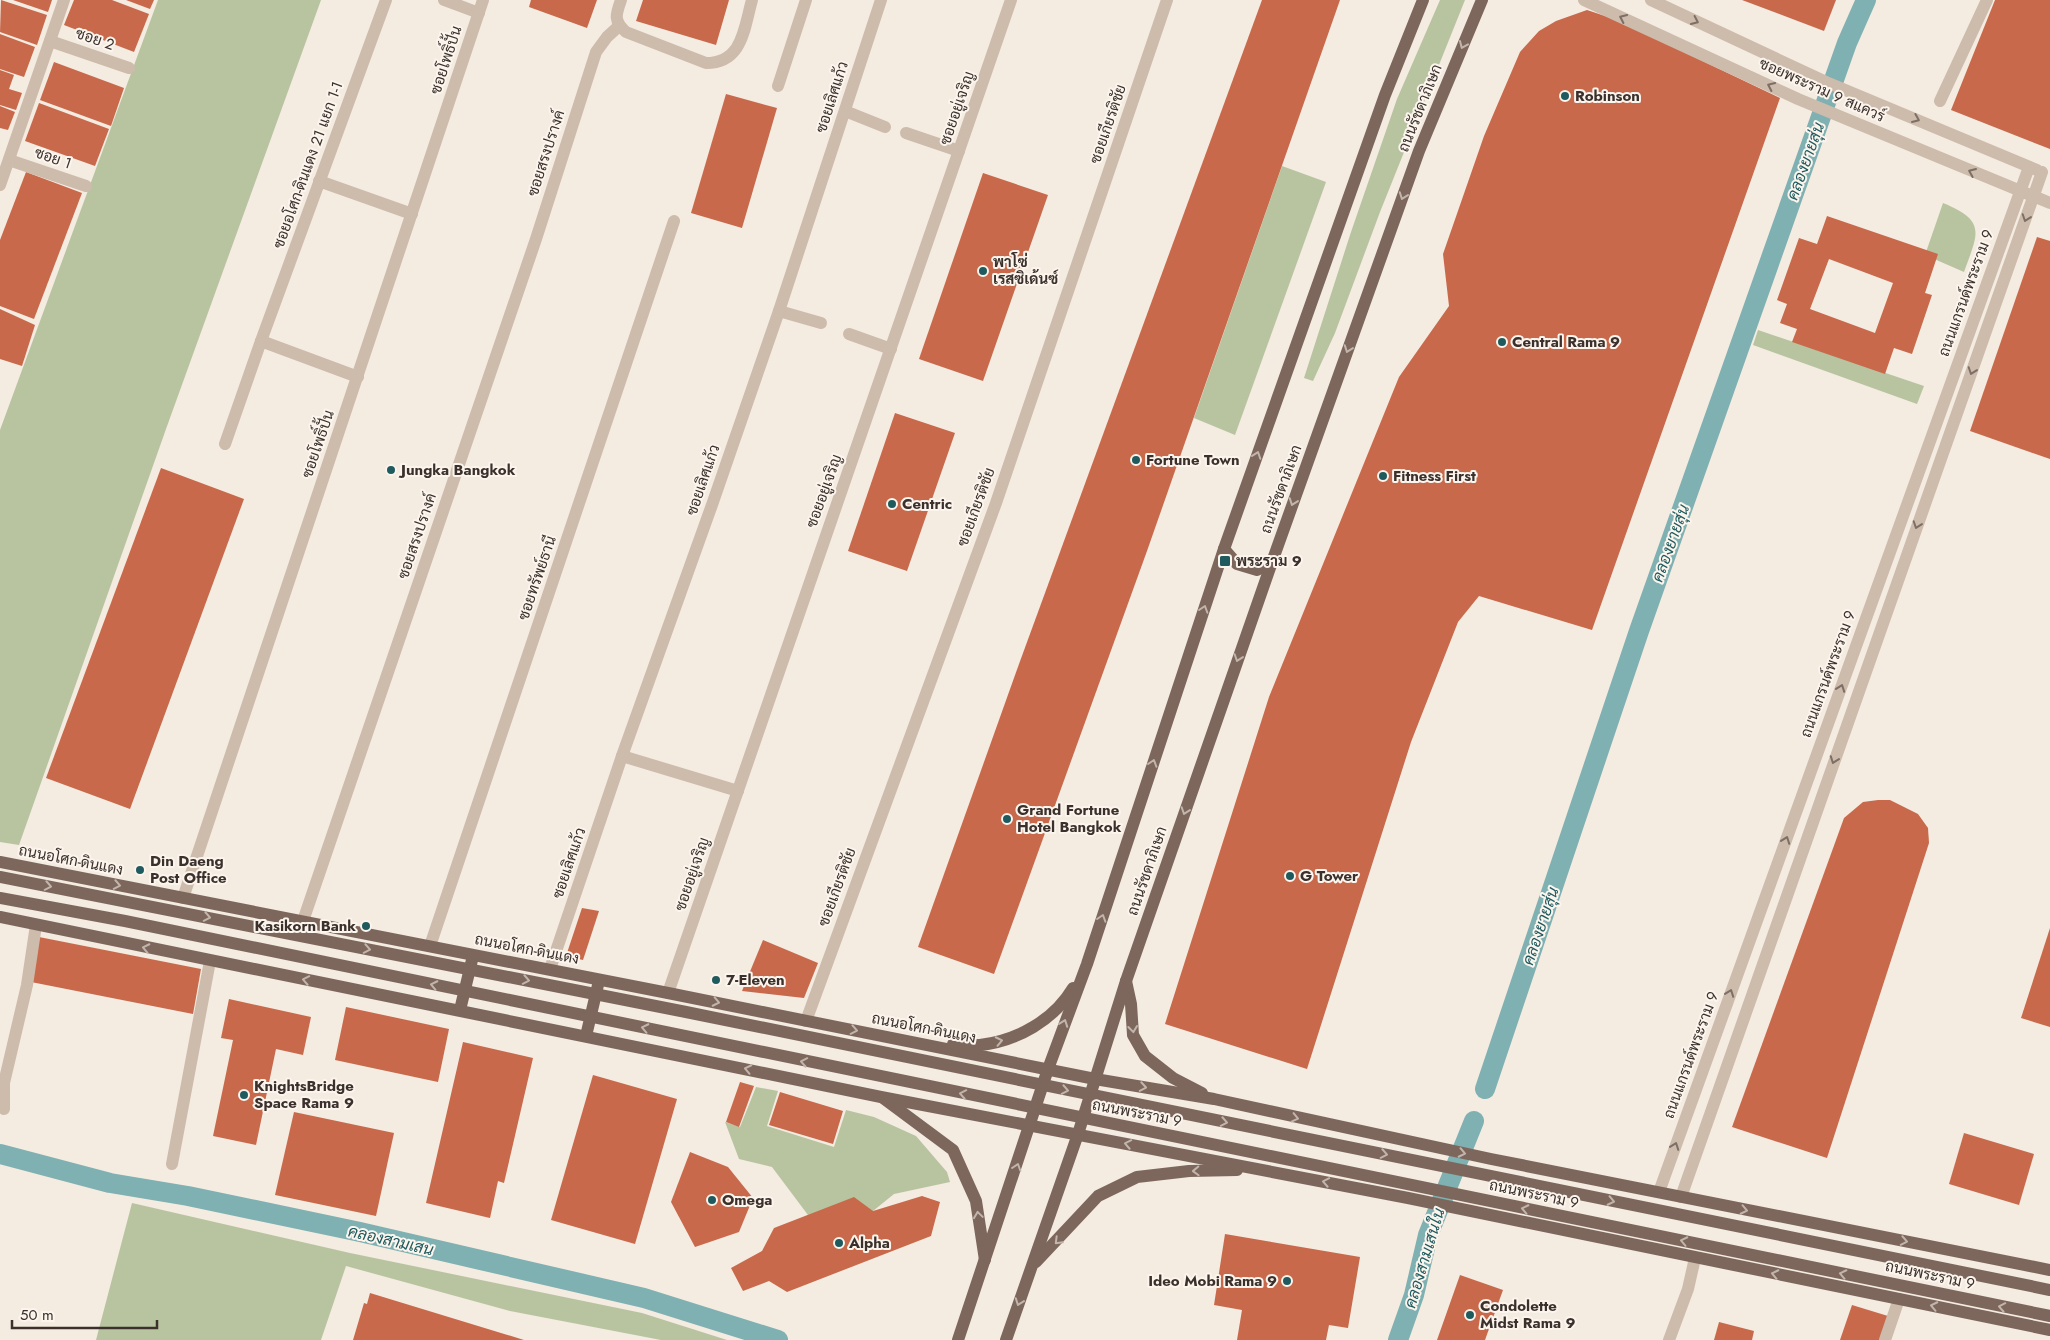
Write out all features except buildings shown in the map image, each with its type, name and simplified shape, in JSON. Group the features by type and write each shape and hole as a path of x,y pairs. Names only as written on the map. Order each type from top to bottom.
{"main road":[{"name":"ถนนรัชดาภิเษก","path":"1048,1069 1086,964 1224,549 1379,112 1423,0"},
{"name":"ถนนรัชดาภิเษก","path":"1095,1079 1126,981 1272,562 1419,151 1482,0"},
{"path":"1224,549 1237,564 1257,570 1272,562"},
{"name":"ถนนอโศก-ดินแดง","path":"0,862 550,969 1095,1079"},
{"name":"ถนนอโศก-ดินแดง","path":"0,877 676,1010 1017,1080"},
{"name":"ถนนพระราม 9","path":"0,898 125,921 2050,1316"},
{"path":"0,917 881,1097 1078,1134"},
{"path":"460,1010 474,955"},
{"path":"916,1042 980,1045 1010,1039 1048,1018 1068,996 1086,964"},
{"path":"586,1036 599,980"},
{"path":"1126,981 1133,1035 1145,1056 1173,1078 1214,1099"},
{"path":"958,1339 985,1263 1048,1069"},
{"path":"1006,1340 1078,1134 1095,1079"},
{"name":"ถนนพระราม 9","path":"1095,1079 1214,1099 1433,1147 2050,1270"},
{"name":"ถนนพระราม 9","path":"1017,1080 2050,1290"},
{"path":"881,1097 952,1150 976,1201 985,1263"},
{"name":"ถนนพระราม 9","path":"1078,1134 1408,1198 2050,1330"},
{"path":"1033,1265 1098,1196 1137,1177 1189,1171 1262,1169"}],"street":[{"path":"0,185 64,0"},
{"name":"ซอยอโศก-ดินแดง 21 แยก 1-1","path":"225,444 386,0"},
{"path":"444,0 479,13"},
{"name":"ซอยโพธิ์ปั้น","path":"183,898 483,0"},
{"path":"621,0 616,18 619,26 626,32 706,64 728,59 737,51 752,0"},
{"path":"778,86 806,0"},
{"name":"ซอยเลิศแก้ว","path":"550,969 622,756 779,311 881,0"},
{"name":"ซอยอยู่เจริญ","path":"668,993 1011,0"},
{"name":"ซอยเกียรติชัย","path":"806,1021 996,503 1167,0"},
{"name":"ซอยพระราม 9 สแควร์","path":"1584,0 1815,106 2050,203"},
{"name":"ซอยพระราม 9 สแควร์","path":"1651,0 1826,82 2046,174"},
{"path":"1940,101 1987,0"},
{"name":"ซอยสรงปรางค์","path":"303,921 536,239 596,52 607,37 619,26"},
{"name":"ซอย 2","path":"50,41 129,68"},
{"path":"845,111 885,127"},
{"path":"906,134 959,151"},
{"name":"ซอย 1","path":"9,160 86,186"},
{"name":"ถนนแกรนด์พระราม 9","path":"1659,1192 2029,167"},
{"name":"ถนนแกรนด์พระราม 9","path":"1681,1197 2033,197 2046,174"},
{"path":"319,181 412,214"},
{"name":"ซอยทรัพย์ธานี","path":"430,946 674,221"},
{"path":"779,311 821,323"},
{"path":"849,334 891,349"},
{"path":"261,341 358,377"},
{"path":"622,756 738,791"},
{"path":"4,1109 4,1083 27,985 36,925"},
{"path":"172,1164 210,961"},
{"path":"1669,1340 1688,1289 1696,1258"},
{"path":"1885,1340 1899,1299"}],"green space":[{"path":"158,0 321,0 166,429 19,845 0,842 0,430"},
{"path":"1440,0 1465,0 1380,212 1335,333 1313,381 1304,378 1351,232 1397,99"},
{"path":"1282,166 1326,182 1235,435 1194,418"},
{"path":"1943,203 1967,216 1973,222 1975,238 1964,272 1925,255"},
{"path":"1758,330 1924,386 1917,404 1753,345"},
{"path":"756,1087 778,1091 767,1126 834,1147 846,1110 874,1117 916,1136 947,1172 950,1182 894,1194 873,1211 808,1215 772,1167 739,1159 725,1122 740,1127"},
{"path":"132,1203 350,1253 642,1313 727,1340 661,1340 510,1311 346,1266 321,1340 96,1340"}],"waterway":[{"name":"คลองยายสุ่น","path":"1485,1089 1639,631 1847,43 1866,0"},
{"name":"คลองสามเสนใน","path":"1398,1340 1414,1295 1428,1235 1474,1121"},
{"name":"คลองสามเสน","path":"0,1154 110,1183 188,1196 360,1232 644,1298 778,1340"}],"place":[{"name":"Robinson","path":"1565,96"},
{"name":"พาโซ่ เรสซิเด้นซ์","path":"983,271"},
{"name":"Central Rama 9","path":"1502,342"},
{"name":"Fortune Town","path":"1136,460"},
{"name":"Jungka Bangkok","path":"391,470"},
{"name":"Fitness First","path":"1383,476"},
{"name":"Centric","path":"892,504"},
{"name":"พระราม 9","path":"1225,561"},
{"name":"Grand Fortune Hotel Bangkok","path":"1007,819"},
{"name":"Din Daeng Post Office","path":"140,870"},
{"name":"G Tower","path":"1290,876"},
{"name":"Kasikorn Bank","path":"366,926"},
{"name":"7-Eleven","path":"716,980"},
{"name":"KnightsBridge Space Rama 9","path":"244,1095"},
{"name":"Omega","path":"712,1200"},
{"name":"Alpha","path":"839,1243"},
{"name":"Ideo Mobi Rama 9","path":"1287,1281"},
{"name":"Condolette Midst Rama 9","path":"1470,1315"}]}
